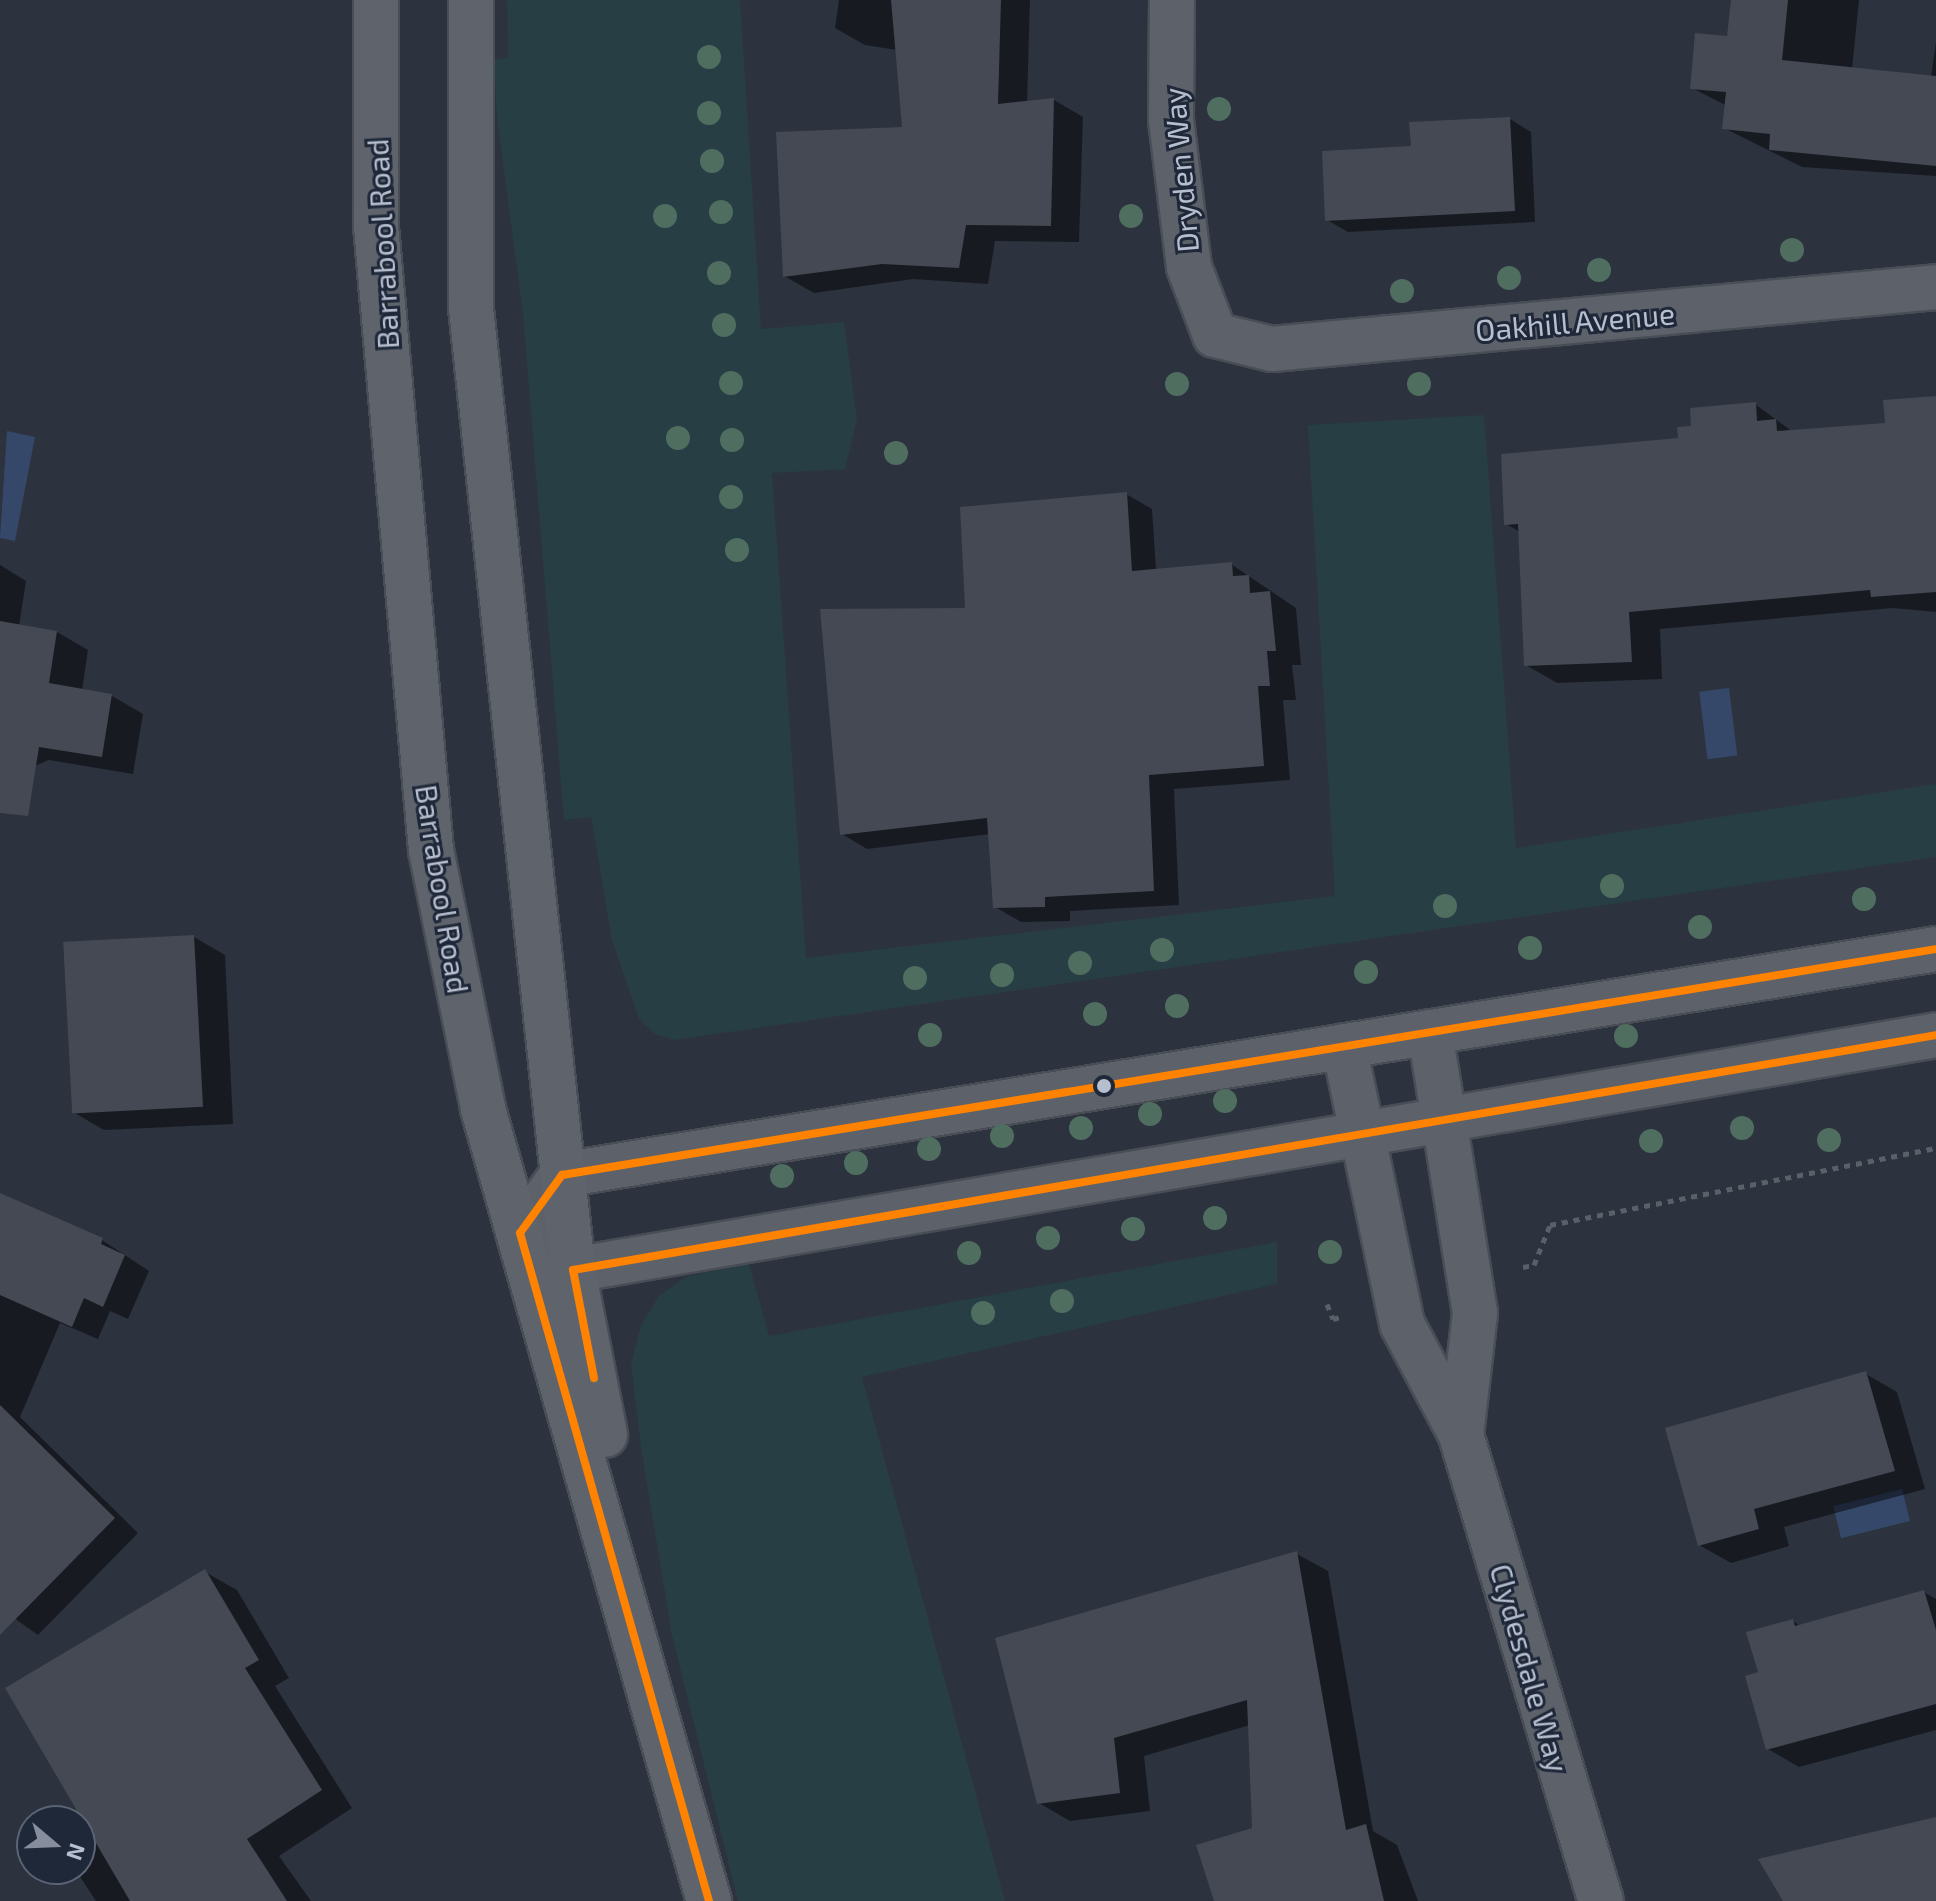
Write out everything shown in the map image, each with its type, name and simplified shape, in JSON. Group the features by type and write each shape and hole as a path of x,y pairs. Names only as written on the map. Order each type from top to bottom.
{"main road":[{"name":"Barrabool Road","path":"376,0 376,226 431,850 483,1109 657,1704 709,1901"},
{"name":"Barrabool Road","path":"471,0 471,308 562,1175 573,1270 657,1704"}],"street":[{"name":"Dryden Way","path":"1172,0 1171,120 1189,267 1215,335"},
{"name":"Oakhill Avenue","path":"1215,335 1272,349 1936,287"},
{"path":"1936,949 562,1175 520,1233 573,1270 1936,1035"},
{"name":"Clydesdale Way","path":"1430,1032 1475,1313 1461,1435"},
{"name":"Clydesdale Way","path":"1344,1046 1402,1324 1461,1435 1601,1901"}],"path":[{"path":"1512,1270 1534,1265 1550,1225 1936,1148"}],"shaded area":[{"path":"507,0 740,0 761,329 844,322 857,419 845,469 772,473 806,958 1335,896 1308,425 1484,415 1516,848 1936,784 1936,857 674,1040 655,1034 639,1019 612,940 591,817 564,820 523,314 497,118 494,60 508,58"},
{"path":"1277,1242 1277,1284 862,1377 1005,1901 738,1901 672,1635 641,1447 631,1364 641,1325 659,1296 688,1276 749,1264 769,1336"}],"water":[{"path":"7,431 35,437 15,541 0,538"},
{"path":"1729,688 1737,755 1708,759 1699,692"},
{"path":"1902,1489 1910,1521 1841,1538 1833,1506"}],"building":[{"path":"891,0 1001,0 998,104 1054,98 1051,226 966,225 959,268 882,264 783,277 776,132 902,127"},
{"path":"1731,0 1788,0 1782,60 1936,76 1936,166 1769,150 1770,134 1722,129 1726,92 1690,89 1695,33 1727,36"},
{"path":"1510,117 1515,211 1325,221 1322,151 1411,146 1409,122"},
{"path":"1936,396 1936,592 1871,597 1870,590 1629,612 1632,662 1524,666 1518,524 1504,525 1501,454 1678,438 1677,427 1691,426 1690,408 1756,402 1757,421 1776,419 1777,431 1885,423 1883,400"},
{"path":"1127,492 1132,571 1232,562 1233,576 1249,575 1250,593 1270,591 1276,651 1267,651 1270,686 1258,686 1264,766 1149,775 1154,891 1045,897 1045,907 993,908 987,818 840,835 820,609 965,608 960,507"},
{"path":"0,621 57,631 49,683 112,694 102,757 39,747 28,816 0,813"},
{"path":"194,935 203,1107 72,1114 63,942"},
{"path":"0,1193 103,1238 101,1244 125,1255 103,1307 84,1298 72,1327 0,1295"},
{"path":"1866,1371 1895,1471 1754,1509 1759,1529 1698,1546 1665,1428"},
{"path":"0,1405 115,1518 0,1635"},
{"path":"1297,1551 1346,1830 1366,1824 1384,1901 1214,1901 1196,1845 1252,1828 1247,1700 1114,1738 1120,1793 1037,1804 995,1638"},
{"path":"205,1569 259,1660 245,1668 322,1790 247,1839 287,1901 130,1901 96,1843 96,1805 74,1805 5,1688"},
{"path":"1924,1590 1936,1630 1936,1704 1766,1750 1745,1676 1758,1672 1746,1632 1793,1619 1795,1626"},
{"path":"1936,1817 1936,1901 1783,1901 1758,1859"}],"transit line":[{"path":"709,1901 520,1233 562,1175 1936,949"},
{"path":"594,1378 573,1270 1936,1035"}]}
